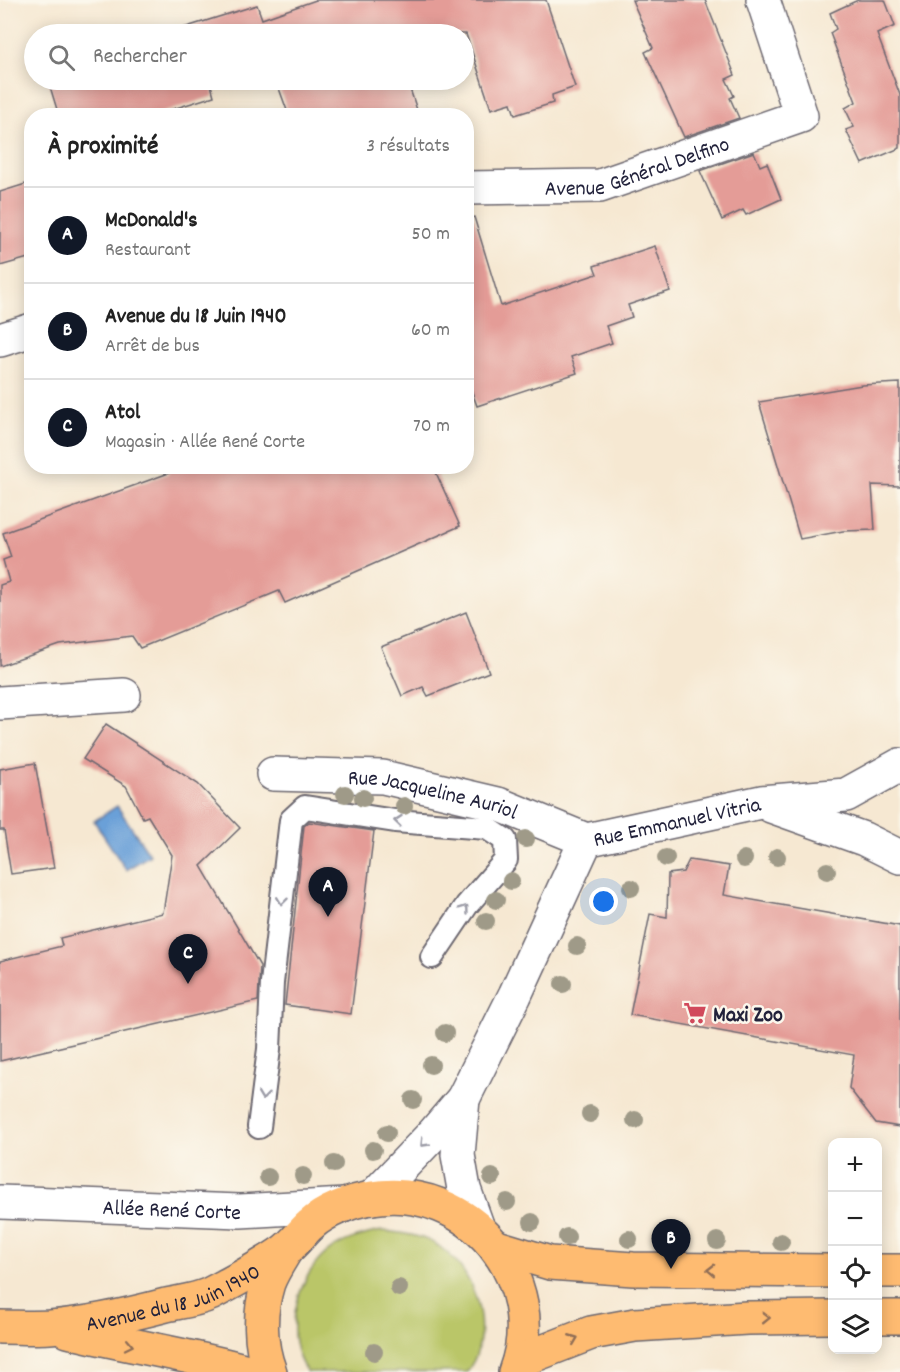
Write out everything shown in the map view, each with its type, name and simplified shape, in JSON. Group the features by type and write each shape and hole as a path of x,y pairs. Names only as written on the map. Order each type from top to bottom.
{"main road":[{"name":"Avenue du 18 Juin 1940","path":"270,1372 264,1357 261,1319 269,1282 286,1250 312,1223 359,1201 410,1197 446,1208 487,1237 550,1263 621,1268 828,1271"},
{"name":"Avenue du 18 Juin 1940","path":"487,1237 516,1282 524,1321 517,1367"},
{"name":"Avenue du 18 Juin 1940","path":"0,1327 51,1326 129,1314 207,1295 286,1250"},
{"path":"882,1271 900,1271"},
{"name":"Avenue du 18 Juin 1940","path":"517,1367 591,1333 635,1324 747,1318 828,1317"},
{"path":"882,1317 900,1317"},
{"name":"Avenue du 18 Juin 1940","path":"51,1326 252,1372"}],"street":[{"name":"Avenue Général Delfino","path":"474,188 600,186 801,116 763,0"},
{"path":"0,340 24,332"},
{"path":"0,703 124,695"},
{"path":"761,802 846,795 900,765"},
{"name":"Rue Jacqueline Auriol","path":"273,774 383,777 498,804 586,840"},
{"name":"Rue Emmanuel Vitria","path":"463,1099 515,995 586,840 761,802 864,839 900,857"},
{"path":"359,1201 434,1134 463,1099"},
{"path":"463,1099 458,1155 464,1189 487,1237"},
{"name":"Allée René Corte","path":"0,1202 240,1211 359,1201"}],"lane":[{"path":"259,1127 269,1049 272,983 291,820 304,807 395,821 488,828 505,840 506,860 467,905 432,957"}],"green space":[{"path":"382,1231 412,1235 440,1247 452,1257 469,1282 475,1296 481,1326 476,1356 467,1372 307,1372 299,1358 294,1327 295,1310 306,1278 315,1264 332,1248 367,1234"}],"water":[{"path":"117,806 150,855 126,870 94,821"}],"building":[{"path":"316,0 546,0 575,87 552,95 553,103 515,115 511,103 491,109 474,58 474,24 196,24 257,5 262,19"},
{"path":"632,0 705,0 735,75 726,79 734,96 730,98 739,118 684,137 645,52 653,48"},
{"path":"858,0 885,0 895,26 877,34 900,95 900,148 862,164 846,130 854,127 845,108 856,102 830,33 836,29 830,13"},
{"path":"51,90 212,90 214,96 176,108 57,108"},
{"path":"280,90 410,90 416,108 286,108"},
{"path":"754,152 760,166 767,163 781,199 746,215 743,210 722,220 700,171"},
{"path":"24,184 24,259 0,266 0,192"},
{"path":"474,217 501,306 597,274 594,266 655,246 670,291 628,305 632,317 606,326 612,343 571,357 577,373 477,406 474,398"},
{"path":"900,383 900,486 872,485 875,530 843,531 800,539 759,402 862,385"},
{"path":"166,474 437,474 460,526 285,603 279,591 140,648 132,636 60,645 0,666 0,585 9,582 3,560 11,557 3,533"},
{"path":"466,612 489,672 428,696 423,687 402,696 381,647"},
{"path":"106,724 198,784 240,828 201,866 260,966 258,1001 0,1061 0,961 62,946 60,938 163,913 172,855 148,816 143,818 126,786 83,759"},
{"path":"35,763 54,868 11,874 4,830 0,830 0,769"},
{"path":"309,822 374,831 351,1014 285,1005 304,826"},
{"path":"689,860 729,866 724,895 900,926 900,1127 876,1123 849,1088 854,1055 630,1015 650,914 667,917 668,874 683,872"}],"place":[{"name":"McDonald's","path":"328,917"},
{"name":"Atol","path":"188,984"},
{"name":"Maxi Zoo","path":"695,1013"},
{"name":"Avenue du 18 Juin 1940","path":"671,1269"}]}
